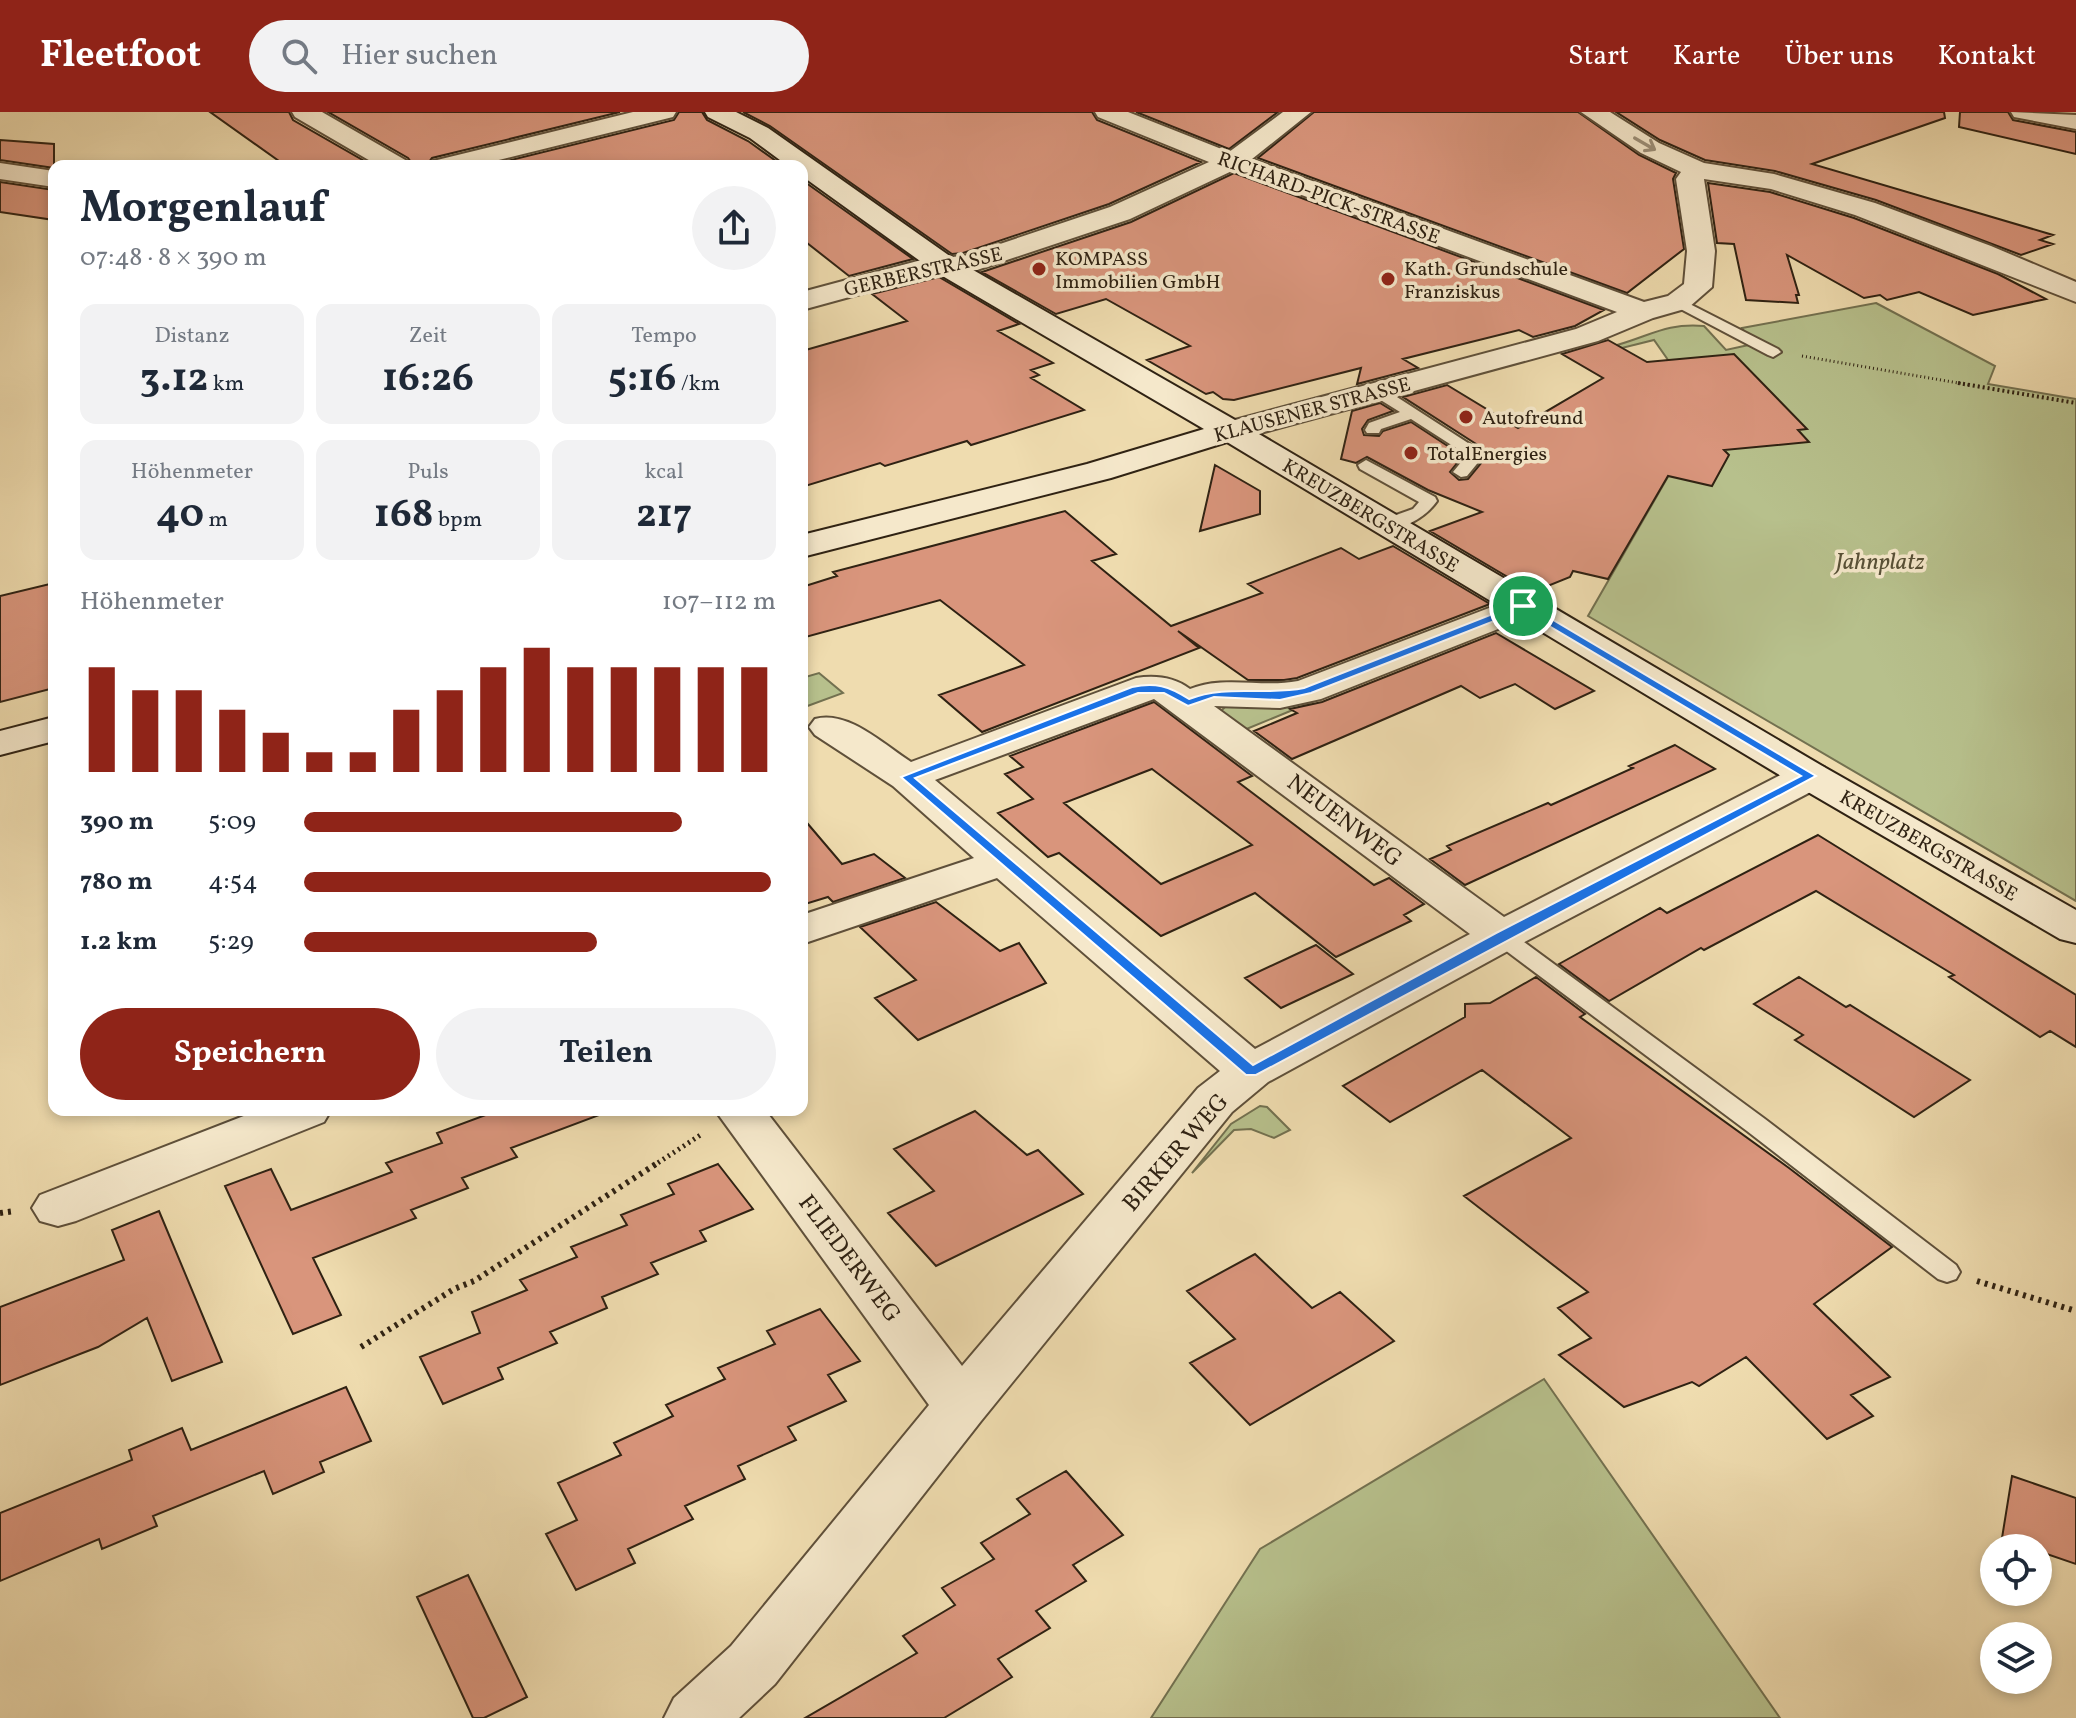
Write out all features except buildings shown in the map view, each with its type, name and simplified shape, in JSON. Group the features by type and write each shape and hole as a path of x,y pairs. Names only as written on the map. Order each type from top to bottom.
{"street":[{"path":"304,112 388,160"},
{"path":"467,160 664,112"},
{"name":"KREUZBERGSTRASSE","path":"717,112 759,133 797,160"},
{"name":"RICHARD-PICK-STRASSE","path":"1107,112 1204,153 1643,312"},
{"name":"GERBERSTRASSE","path":"808,299 944,265 967,264 1120,213 1233,161 1299,112"},
{"path":"1593,112 1650,148 1698,170 1774,182 1865,209 1981,252 2076,293"},
{"path":"2023,112 2076,122"},
{"name":"KREUZBERGSTRASSE","path":"808,168 1151,409 1231,431 1810,776 2076,929"},
{"path":"1678,302 1698,287 1701,251 1689,179 1698,170"},
{"path":"0,171 48,178"},
{"name":"KLAUSENER STRASSE","path":"808,544 1099,471 1231,431 1587,335 1643,312 1678,302"},
{"path":"1099,471 1151,409"},
{"path":"1188,703 1213,693 1280,696 1307,691 1523,606"},
{"name":"NEUENWEG","path":"907,777 1136,690 1153,687 1167,690 1501,936"},
{"path":"829,727 907,777 1251,1071"},
{"path":"0,743 48,731"},
{"name":"BIRKER WEG","path":"696,1718 753,1665 961,1406 1215,1100 1251,1071 1501,936 1810,776"},
{"path":"808,928 1004,862"},
{"path":"58,1208 292,1116"},
{"name":"FLIEDERWEG","path":"744,1116 961,1406"}],"lane":[{"path":"1678,302 1773,352"},
{"path":"1377,391 1477,454 1461,472"},
{"path":"1373,430 1375,426 1411,414"},
{"path":"1366,465 1424,493 1429,501 1419,513 1388,524"},
{"path":"1501,936 1762,1122 1947,1272"}],"path":[{"path":"1773,352 2076,403"},
{"path":"361,1347 454,1289 474,1281 730,1116"},
{"path":"1947,1272 2076,1311"}],"green space":[{"name":"Jahnplatz","path":"1876,303 1995,366 1988,384 2076,399 2076,901 1588,616 1692,435 1668,360 1654,340 1622,348 1617,345 1669,328 1704,326 1726,350 1753,344 1742,328"},
{"path":"819,673 843,693 808,706 808,676"},
{"path":"1322,698 1244,730 1221,711 1226,706 1291,705"},
{"path":"1260,1106 1267,1107 1290,1130 1274,1138 1251,1129 1234,1130 1192,1173 1231,1124"},
{"path":"1544,1379 1780,1718 1151,1718 1260,1549"}],"place":[{"name":"KOMPASS Immobilien GmbH","path":"1039,269"},
{"name":"Kath. Grundschule Franziskus","path":"1388,279"},
{"name":"Autofreund","path":"1466,417"},
{"name":"TotalEnergies","path":"1411,453"}],"route":[{"path":"1523,606 1810,776 1501,936 1251,1071 907,777 1136,690 1153,687 1167,690 1188,703 1213,693 1280,696 1307,691 1523,606"}]}
